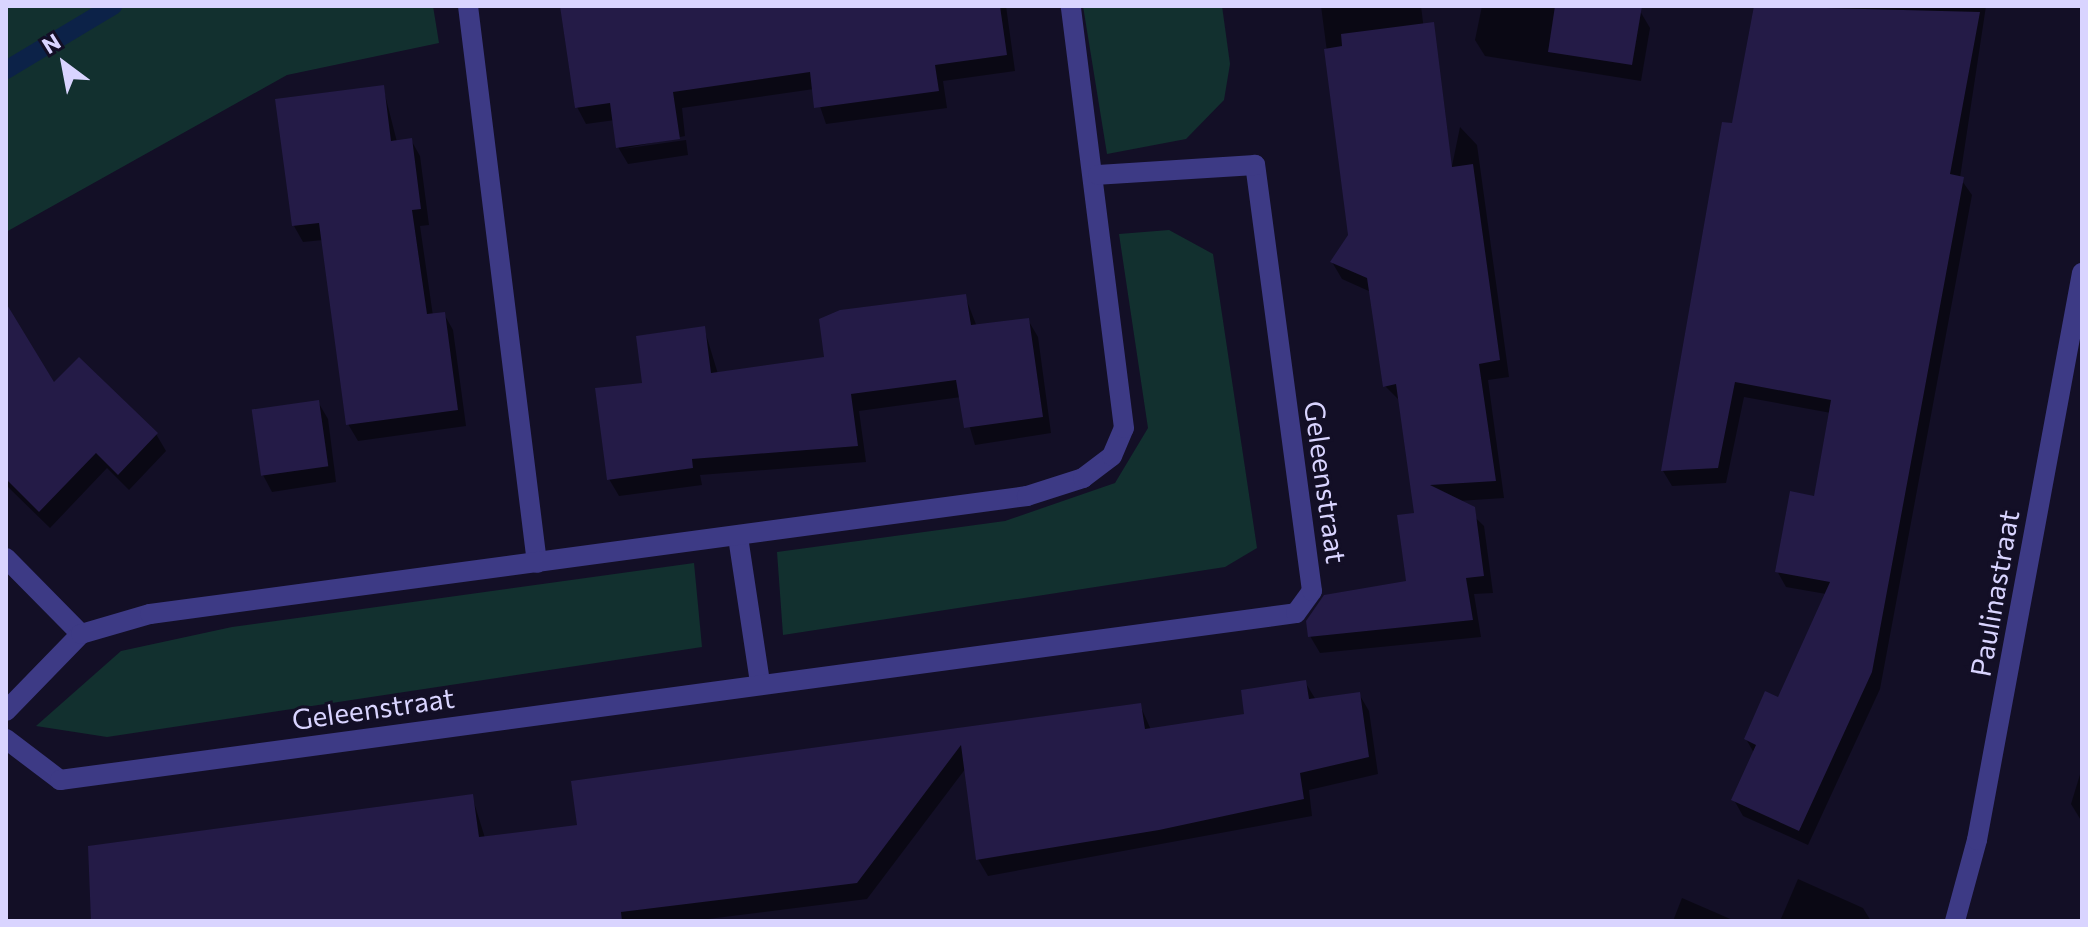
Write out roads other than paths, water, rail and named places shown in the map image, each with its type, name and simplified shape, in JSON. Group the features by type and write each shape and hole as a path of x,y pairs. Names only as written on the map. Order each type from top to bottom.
{"street":[{"path":"468,6 465,33 537,563"},
{"path":"6,711 81,634 150,614 1027,496 1083,478 1112,456 1124,428 1098,175 1071,6"},
{"name":"Geleenstraat","path":"6,739 60,780 1296,613 1312,591 1255,165 1098,175"},
{"name":"Paulinastraat","path":"1955,921 1977,840 2082,273"},
{"path":"738,537 760,683"},
{"path":"6,558 81,634"}],"waterway":[{"path":"6,70 113,6"}]}
